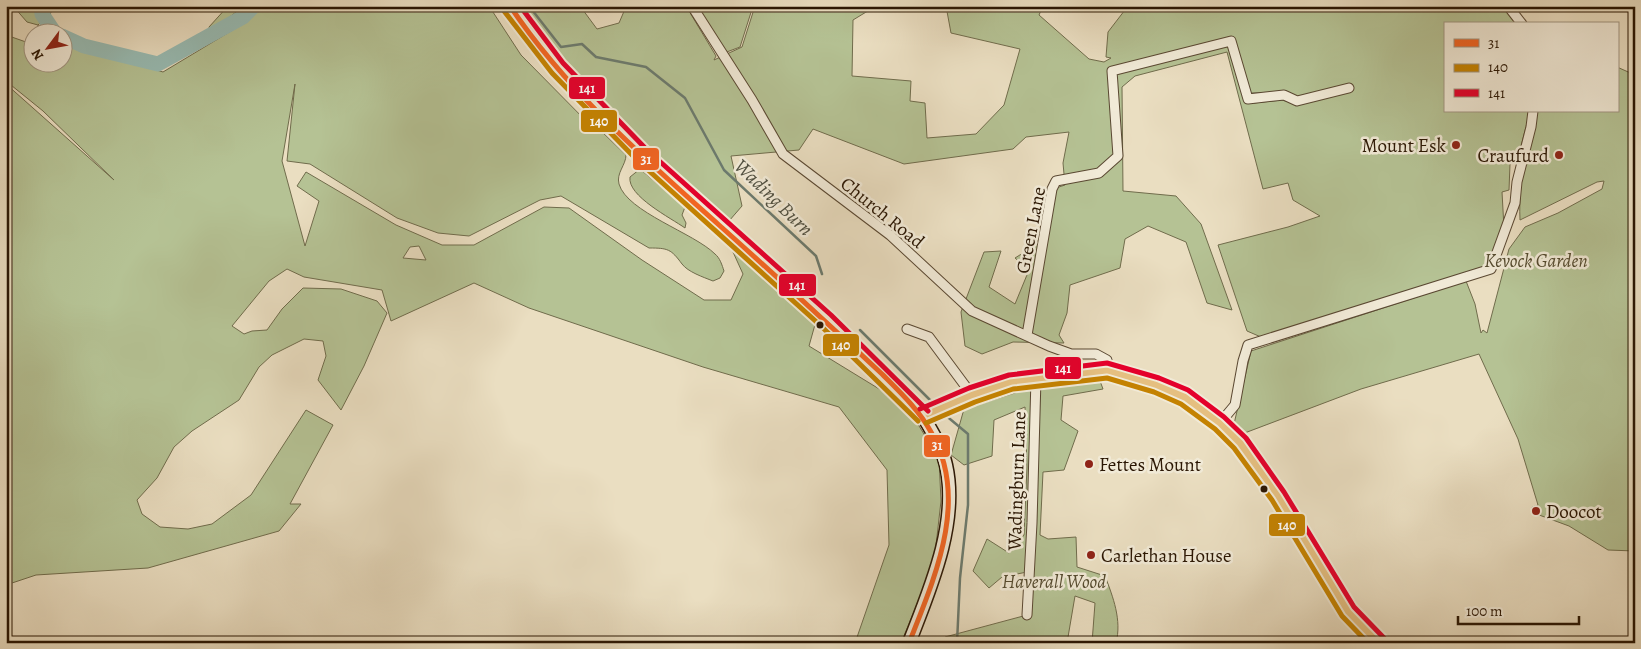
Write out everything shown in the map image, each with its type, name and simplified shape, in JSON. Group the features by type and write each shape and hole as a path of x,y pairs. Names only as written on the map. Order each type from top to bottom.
{"main road":[{"path":"510,6 557,68 642,155 826,321 933,411 1011,382 1108,370 1157,385 1185,397 1220,423 1240,443 1278,496 1348,612 1379,643"}],"street":[{"name":"Church Road","path":"692,6 752,100 783,154 890,235 972,311 1071,354 1096,354 1107,360 1108,370"},
{"path":"1508,6 1520,22"},
{"name":"Green Lane","path":"1027,335 1052,189 1056,181 1098,173 1118,156 1112,72 1231,41 1248,99 1284,94 1297,101 1349,88"},
{"path":"1220,423 1235,405 1248,345 1491,269 1515,203 1517,182 1533,112"},
{"path":"907,329 929,337 972,395"},
{"name":"Wadingburn Lane","path":"1027,615 1032,523 1036,378"},
{"path":"909,643 935,578 950,506 946,465 937,440 933,411"}],"green space":[{"path":"13,6 50,6 51,13 41,22 27,22"},
{"path":"228,6 244,6 210,32 209,27"},
{"path":"261,6 489,6 521,55 596,131 599,129 626,155 618,180 625,194 634,204 647,213 692,238 715,254 720,260 724,271 720,278 713,281 692,272 668,250 649,248 561,196 540,200 469,236 438,233 397,218 310,164 287,161 295,84 282,161 305,246 319,201 297,186 306,172 396,225 442,245 474,245 544,207 569,208 642,260 704,300 731,300 743,274 733,252 816,321 809,346 907,406 939,459 941,501 934,563 901,643 855,643 889,545 887,470 839,407 703,367 529,308 474,283 391,321 382,290 304,277 287,269 269,281 232,326 244,334 252,331 267,330 282,309 303,288 341,289 377,301 387,313 364,366 341,410 318,380 326,356 323,341 304,339 272,355 259,367 239,400 192,431 174,447 157,478 137,500 142,514 160,527 188,529 212,524 251,495 306,410 333,425 290,504 301,504 279,531 148,568 36,575 6,585 6,84 114,180 43,111 6,81 6,35 22,41 22,72 72,72 72,44 163,72 246,22","holes":["419,246 426,260 403,258 410,247"]},
{"path":"519,6 580,6 597,29 619,23 625,9 623,6 686,6 716,56 714,60 742,47 755,6 876,6 853,20 852,76 911,81 910,101 925,103 927,138 976,134 1004,105 1020,49 951,33 946,6 1043,6 1039,15 1089,59 1104,62 1111,58 1106,57 1108,32 1128,6 1505,6 1517,22 1444,22 1444,112 1530,112 1519,154 1510,164 1509,190 1502,192 1504,228 1489,265 1261,337 1247,331 1218,245 1288,227 1320,216 1293,200 1288,183 1263,189 1227,52 1135,76 1122,87 1123,191 1176,196 1201,224 1232,310 1207,303 1186,242 1148,226 1125,239 1120,268 1070,285 1067,313 1059,335 1064,343 1013,342 982,354 965,346 961,312 984,252 1001,251 989,287 1015,304 1029,270 1015,258 1039,243 1050,190 1065,185 1063,163 1069,132 1026,137 1013,149 904,164 813,129 799,150 731,156 742,206 729,221 558,63","holes":["1284,92 1296,98 1297,104 1282,100 1254,103 1251,93"]},
{"path":"697,6 753,6 740,47 724,53"},
{"name":"Kevock Garden","path":"1618,67 1635,75 1635,551 1608,550 1569,526 1531,512 1532,507 1538,505 1518,439 1479,354 1361,389 1242,434 1234,424 1251,351 1466,281 1475,304 1481,333 1483,330 1487,333 1509,249 1525,227 1558,213 1602,189 1604,181 1597,182 1520,220 1522,178 1535,112 1618,112"},
{"path":"640,169 685,207 682,215 686,223 685,228 651,206 635,192 630,177"},
{"name":"Haverall Wood","path":"1100,381 1103,389 1063,396 1061,420 1078,431 1064,470 1043,472 1040,535 1048,539 1076,537 1077,567 1105,576 1114,600 1117,617 1118,634 1116,643 1092,643 1095,603 1075,596 1067,643 944,643 945,637 1027,615 1027,572 1002,577 989,588 973,571 987,539 1009,553 1024,535 1027,467 1025,407 994,420 992,456 964,465 951,455 964,409 1024,390"}],"waterway":[{"path":"41,6 42,14 47,22"},
{"path":"72,41 84,46 158,64 243,17 254,6"},
{"name":"Wading Burn","path":"529,6 561,47 582,44 596,57 646,67 685,98 724,170 816,256 822,274"},
{"name":"Wading Burn","path":"860,330 936,406"},
{"name":"Wading Burn","path":"944,414 968,434 968,505 960,578 957,643"}],"transit line":[{"name":"31","path":"510,6 532,37 581,95 635,149 882,374 921,416 931,432 942,458 948,484 948,511 938,565 909,643"},
{"name":"141","path":"520,6 563,63 647,150 831,315 928,411"},
{"name":"140","path":"504,11 552,73 637,160 821,326 918,421"},
{"name":"141","path":"920,409 969,388 1009,375 1107,363 1159,378 1188,390 1224,417 1246,438 1284,492 1354,607 1384,638"},
{"name":"140","path":"926,423 975,402 1013,389 1107,378 1154,392 1181,404 1215,429 1234,448 1272,500 1342,616 1368,643"}],"place":[{"name":"Mount Esk","path":"1456,145"},
{"name":"Craufurd","path":"1559,155"},
{"name":"Fettes Mount","path":"1089,464"},
{"name":"Doocot","path":"1536,511"},
{"name":"Carlethan House","path":"1091,555"}]}
